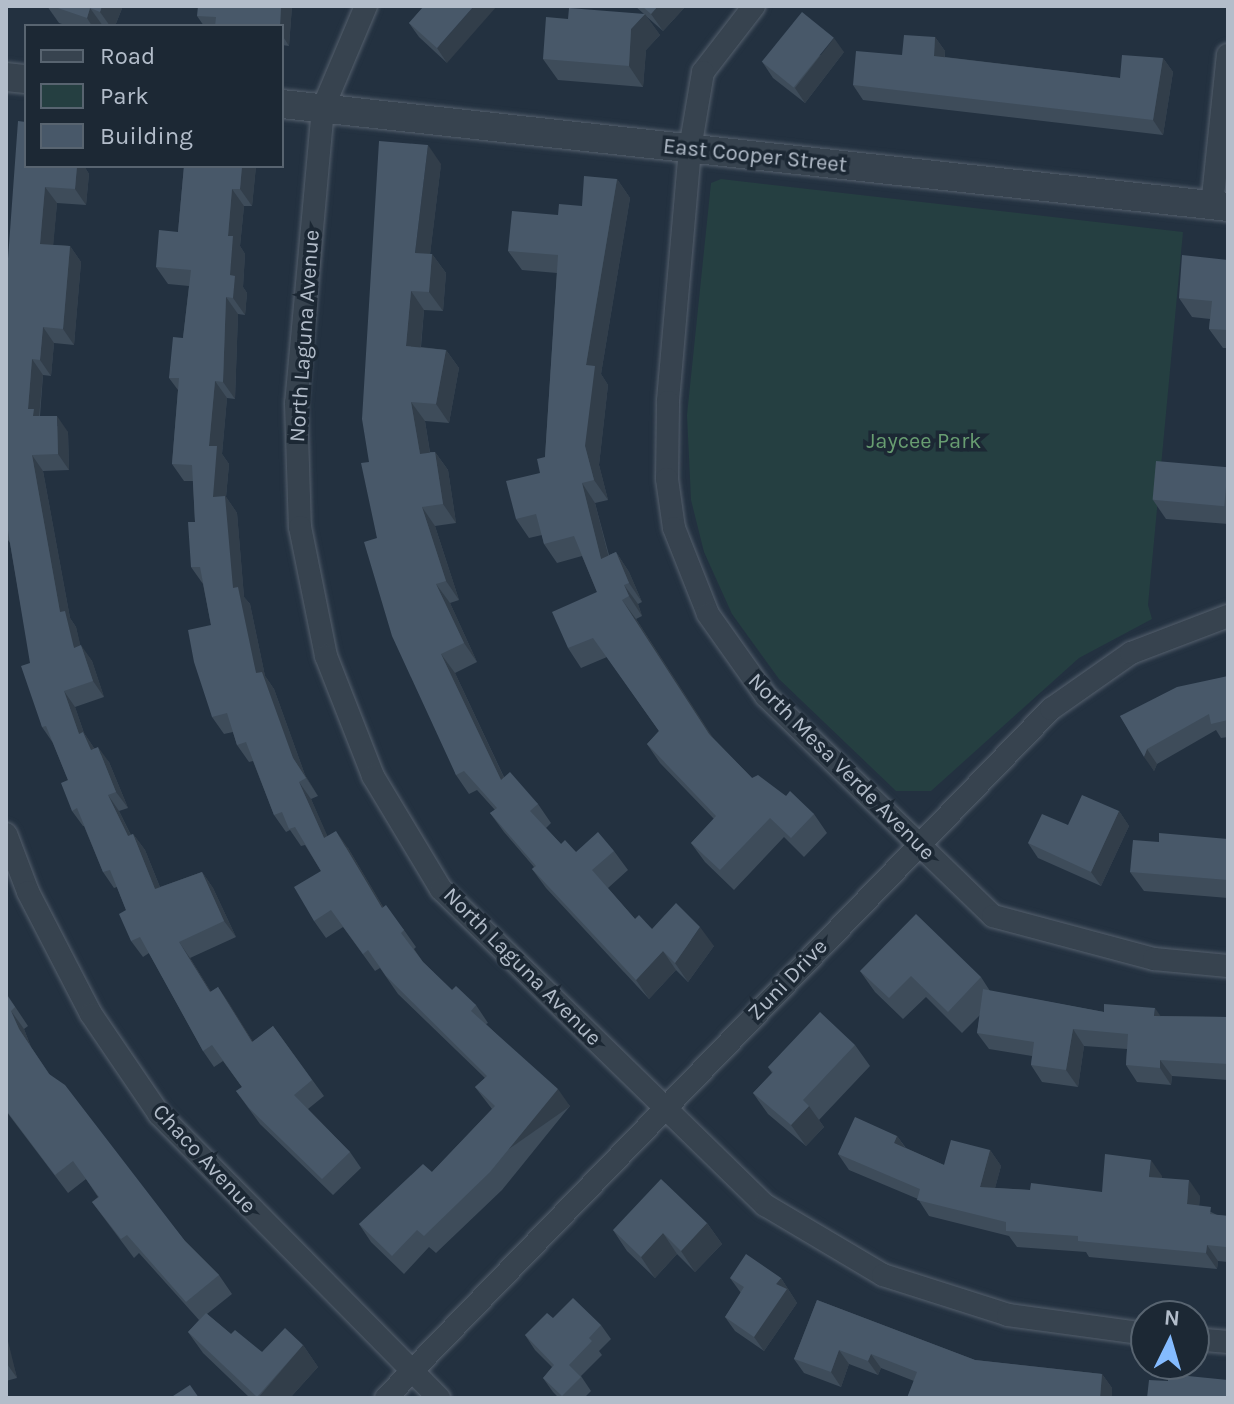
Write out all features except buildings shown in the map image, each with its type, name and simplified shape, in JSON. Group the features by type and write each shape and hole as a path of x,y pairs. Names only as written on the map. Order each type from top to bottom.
{"street":[{"name":"North Laguna Avenue","path":"366,6 323,108 296,403 300,527 326,656 373,776 441,889 765,1205 883,1275 1008,1315 1130,1332"},
{"name":"North Mesa Verde Avenue","path":"754,6 703,72 690,149 666,429 674,528 708,614 743,668 919,846 993,916 1154,959 1228,966"},
{"path":"1220,206 1228,55"},
{"name":"East Cooper Street","path":"284,104 1220,206"},
{"name":"Zuni Drive","path":"386,1398 663,1107 1078,686 1162,638 1228,616"},
{"name":"Chaco Avenue","path":"6,834 28,892 91,1014 159,1114 410,1373 439,1398"}],"green space":[{"name":"Jaycee Park","path":"721,179 1183,232 1148,605 1152,619 1079,658 931,791 896,791 779,679 732,614 704,552 691,500 687,415 711,183"}]}
